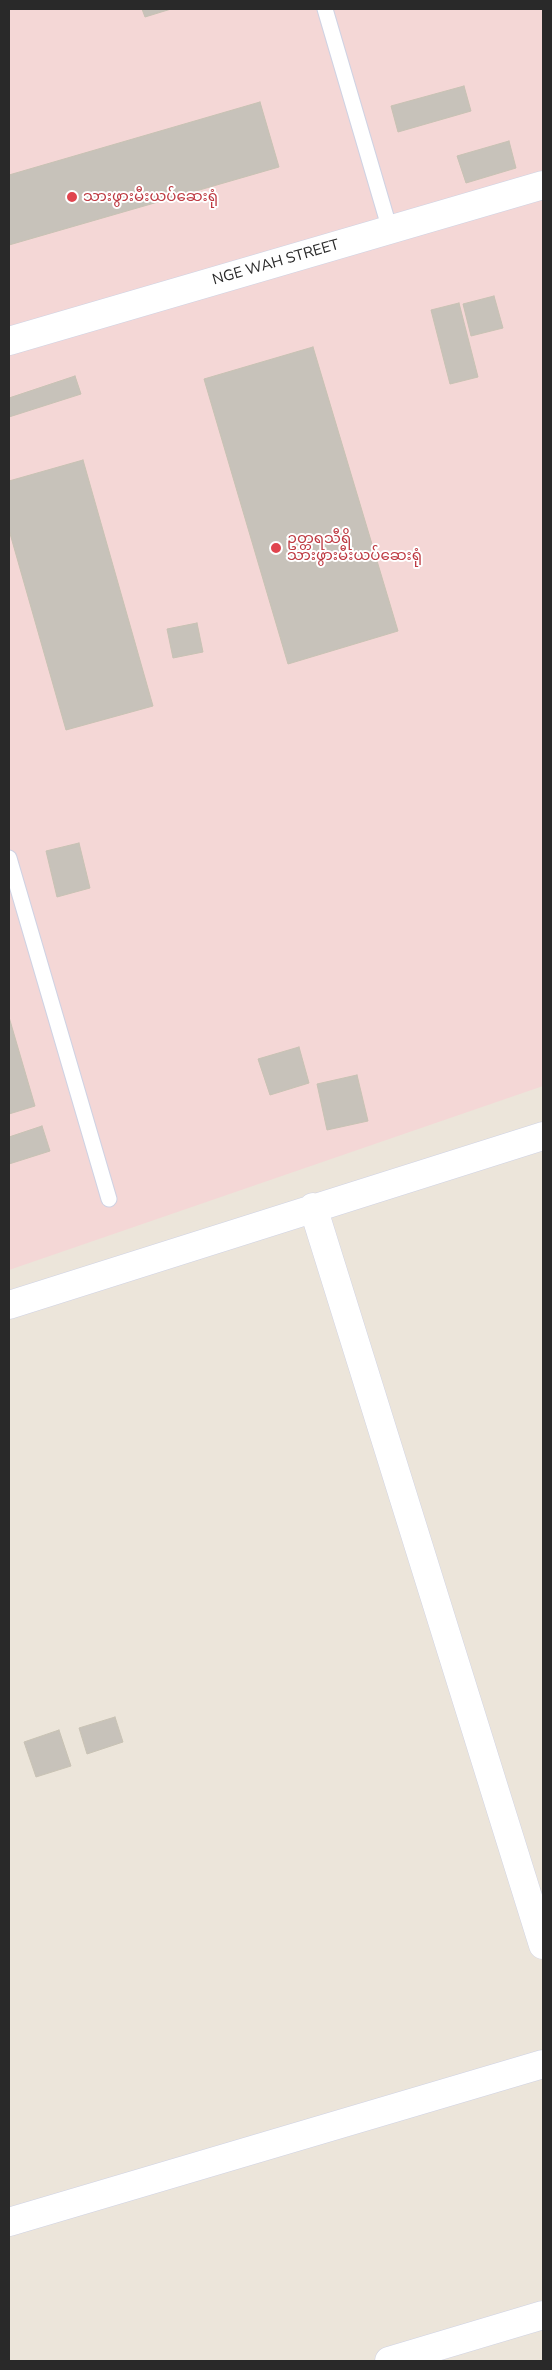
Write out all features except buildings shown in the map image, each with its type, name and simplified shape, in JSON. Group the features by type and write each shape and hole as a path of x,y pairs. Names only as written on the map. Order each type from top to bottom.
{"street":[{"name":"NGE WAH STREET","path":"9,341 543,185"},
{"path":"9,1305 313,1207 543,1136"},
{"path":"313,1207 543,1944"},
{"path":"9,2222 543,2064"},
{"path":"389,2361 543,2315"}],"lane":[{"path":"326,9 390,230"},
{"path":"9,858 109,1199"}],"shaded area":[{"name":"ဥတ္တရသီရိ သားဖွားမီးယပ်ဆေးရုံ","path":"9,9 543,9 543,1086 9,1270"}],"place":[{"name":"သားဖွားမီးယပ်ဆေးရုံ","path":"72,197"},
{"name":"ဥတ္တရသီရိ သားဖွားမီးယပ်ဆေးရုံ","path":"276,548"}]}
